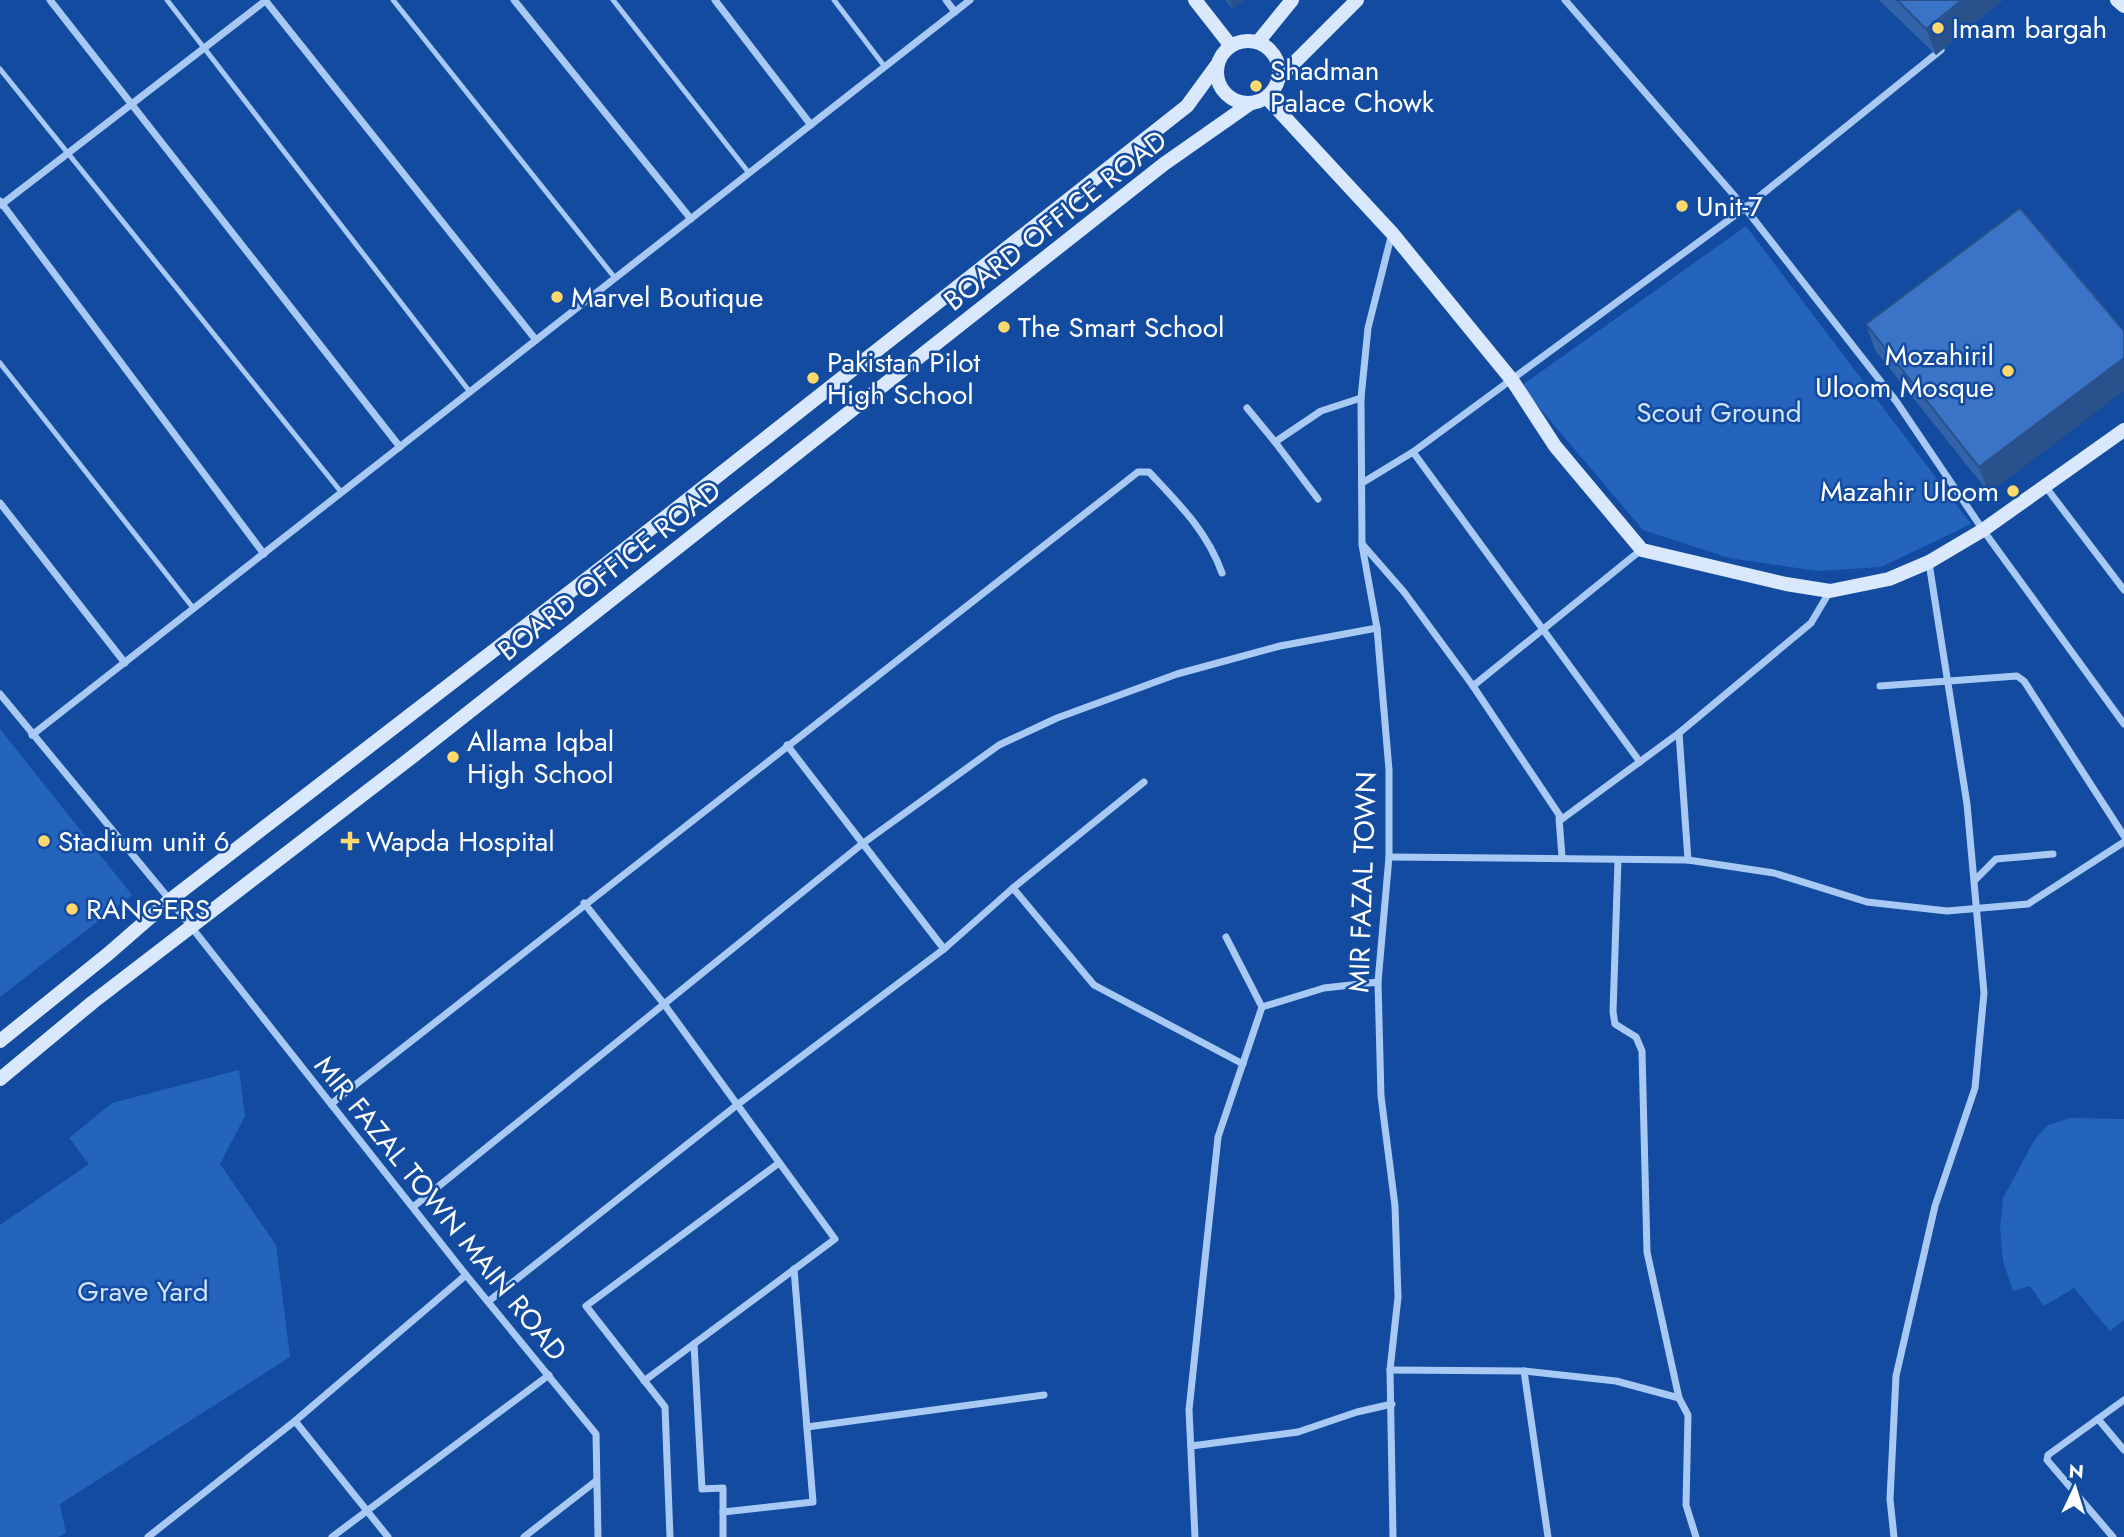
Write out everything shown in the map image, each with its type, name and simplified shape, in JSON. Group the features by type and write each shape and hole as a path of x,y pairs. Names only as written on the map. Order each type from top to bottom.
{"street":[{"path":"50,0 400,447"},
{"path":"264,554 1,204 265,0 536,340"},
{"path":"514,0 691,219"},
{"path":"715,0 811,125"},
{"path":"947,0 955,12"},
{"path":"32,735 970,0"},
{"path":"1195,0 1231,46"},
{"path":"1258,42 1292,0"},
{"path":"1279,78 1275,55 1258,42 1242,41 1231,46 1217,65 1216,75 1224,92 1241,103 1266,98 1279,78 1357,0"},
{"path":"1565,0 1745,208 1896,401 1983,530 2124,724"},
{"path":"2117,0 2124,6"},
{"path":"1362,483 1413,452 1745,208 1948,43"},
{"name":"BOARD OFFICE ROAD","path":"0,1041 170,900 638,538 1176,115 1187,106 1217,65"},
{"path":"1266,98 1392,233 1512,380 1555,446 1642,550 1740,574 1830,590 1889,579 1929,562 1983,530 2124,430"},
{"name":"BOARD OFFICE ROAD","path":"0,1079 190,926 412,757 1164,164 1251,103"},
{"name":"MIR FAZAL TOWN","path":"1392,233 1368,328 1361,398 1363,545 1377,628 1389,770 1389,857 1378,982 1381,1096 1395,1206 1398,1284 1390,1370 1393,1537"},
{"path":"1275,442 1321,411 1361,398"},
{"path":"1247,408 1318,499"},
{"path":"1413,452 1640,762"},
{"path":"331,1104 584,903 1142,470 1149,472 1205,535 1222,573"},
{"path":"2046,486 2124,590"},
{"path":"0,503 125,663"},
{"path":"1363,545 1404,592 1473,686 1559,818 1562,857"},
{"path":"1473,686 1546,631 1642,550"},
{"path":"1894,1537 1890,1499 1896,1376 1935,1206 1975,1088 1984,993 1979,908 1929,562"},
{"path":"1559,818 1565,818 1679,733 1811,623 1830,590"},
{"path":"413,1206 862,844 999,745 1058,718 1177,674 1280,646 1377,628"},
{"path":"1880,686 2017,676 2024,681 2124,836"},
{"name":"MIR FAZAL TOWN MAIN ROAD","path":"0,694 170,900 466,1275 596,1434 598,1537"},
{"path":"1679,733 1688,860"},
{"path":"787,745 944,949"},
{"path":"489,1301 737,1105 944,949 1013,888 1144,782"},
{"path":"1389,857 1688,860 1774,873 1867,902 1947,911 2028,904 2124,842"},
{"path":"1975,880 1996,859 2053,854"},
{"path":"1618,860 1613,1012 1615,1024 1636,1037 1642,1051 1647,1252 1679,1398 1688,1415 1686,1505 1696,1537"},
{"path":"1013,888 1094,985 1242,1064"},
{"path":"584,903 664,1004 835,1238 644,1381"},
{"path":"1195,1537 1189,1410 1217,1137 1262,1007 1226,937"},
{"path":"1262,1007 1324,988 1378,982"},
{"path":"670,1537 665,1407 586,1306 779,1163"},
{"path":"723,1512 813,1502 794,1269"},
{"path":"148,1537 295,1421 466,1275"},
{"path":"694,1344 702,1489 723,1488 723,1537"},
{"path":"1390,1370 1524,1371 1616,1381 1679,1398"},
{"path":"1524,1371 1548,1537"},
{"path":"332,1537 549,1375"},
{"path":"807,1427 1044,1395"},
{"path":"2113,1537 2047,1461 2048,1455 2124,1400"},
{"path":"1191,1446 1298,1432 1357,1412 1392,1404"},
{"path":"2098,1419 2124,1450"},
{"path":"295,1421 388,1537"},
{"path":"524,1537 596,1481"}],"lane":[{"path":"167,0 471,392"},
{"path":"393,0 615,278"},
{"path":"613,0 749,173"},
{"path":"834,0 885,67"},
{"path":"0,69 342,493"},
{"path":"0,363 194,609"}],"green space":[{"name":"Scout Ground","path":"1746,226 1971,524 1881,567 1817,571 1729,558 1643,530 1521,386"},
{"name":"Stadium unit 6","path":"0,729 132,895 0,997"},
{"name":"Grave Yard","path":"239,1070 245,1116 220,1164 276,1245 290,1357 60,1504 66,1533 58,1537 0,1537 0,1225 89,1164 69,1138 112,1103"},
{"path":"2070,1118 2124,1119 2124,1320 2110,1331 2074,1288 2044,1306 2030,1286 2013,1291 2003,1261 2000,1228 2003,1198 2035,1139 2048,1125"}],"building":[{"path":"1897,0 1962,0 1926,29"},
{"name":"Mozahiril Uloom Mosque","path":"2020,208 2124,331 2124,358 1979,467 1866,324"}],"place":[{"name":"Imam bargah","path":"1938,28"},
{"name":"Shadman Palace Chowk","path":"1256,86"},
{"name":"Unit-7","path":"1682,206"},
{"name":"Marvel Boutique","path":"557,297"},
{"name":"The Smart School","path":"1004,327"},
{"name":"Mozahiril Uloom Mosque","path":"2008,371"},
{"name":"Pakistan Pilot High School","path":"813,378"},
{"name":"Mazahir Uloom","path":"2013,491"},
{"name":"Allama Iqbal High School","path":"453,757"},
{"name":"Stadium unit 6","path":"44,841"},
{"name":"Wapda Hospital","path":"350,841"},
{"name":"RANGERS","path":"72,909"}]}
